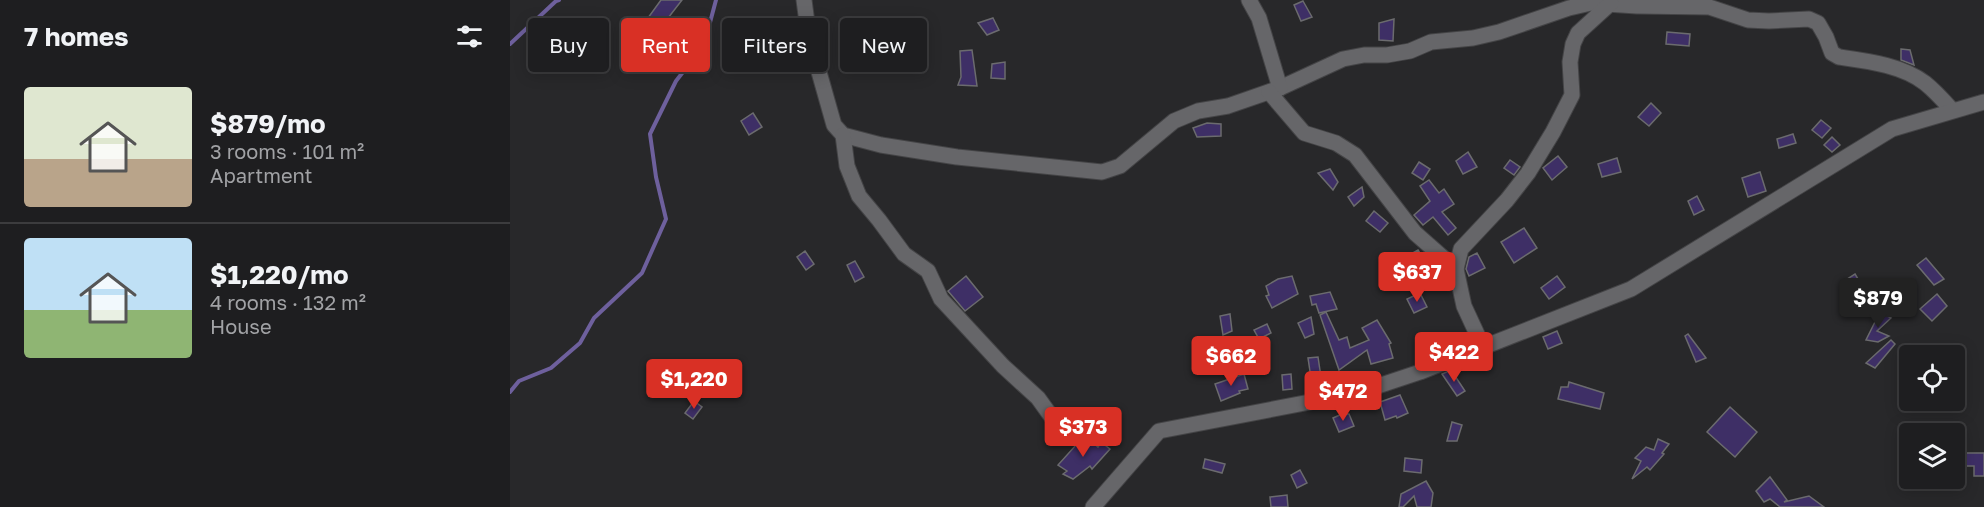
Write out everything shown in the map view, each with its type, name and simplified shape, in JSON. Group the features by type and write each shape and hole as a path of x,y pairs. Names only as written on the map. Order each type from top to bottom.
{"street":[{"path":"804,0 809,38 834,125 843,135 881,145 957,157 1102,172 1120,166 1174,121 1198,111 1228,106 1275,90 1343,59 1364,55 1387,55 1410,51 1431,42 1473,38 1591,3 1709,7 1748,20 1809,19 1818,23 1827,37 1832,53 1839,57 1887,66 1912,74 1926,84 1952,110"},
{"path":"1249,0 1259,18 1275,90 1304,133 1336,143 1355,156 1415,233 1456,269"},
{"path":"1483,347 1464,306 1456,269 1461,249 1507,200 1528,173 1553,132 1572,95 1570,62 1572,44 1578,33 1611,3"},
{"path":"1093,507 1159,431 1357,393 1632,289 1893,129 1984,102"},
{"path":"843,135 847,166 859,196 904,254 928,271 941,299 1003,366 1038,398 1056,423 1076,435"}],"building":[{"path":"661,0 682,0 668,18 648,18"},
{"path":"1303,1 1312,17 1301,21 1294,5"},
{"path":"993,18 999,30 987,35 978,23"},
{"path":"1394,19 1393,41 1379,40 1379,23"},
{"path":"1667,32 1690,34 1689,46 1666,44"},
{"path":"1901,49 1910,50 1914,65 1901,60"},
{"path":"972,50 977,86 958,85 961,77 960,51"},
{"path":"1005,62 1005,79 991,78 992,64"},
{"path":"1651,103 1661,113 1649,126 1638,117"},
{"path":"753,113 762,127 749,135 741,121"},
{"path":"1821,120 1831,128 1822,138 1812,130"},
{"path":"1207,123 1221,124 1221,136 1197,137 1193,128"},
{"path":"1793,134 1796,143 1779,148 1777,139"},
{"path":"1832,137 1840,145 1832,152 1824,145"},
{"path":"1468,152 1477,167 1463,174 1456,161"},
{"path":"1558,156 1567,167 1552,180 1543,168"},
{"path":"1617,158 1621,172 1602,177 1598,164"},
{"path":"1510,160 1520,167 1514,175 1504,168"},
{"path":"1419,162 1430,169 1423,180 1412,173"},
{"path":"1330,169 1338,182 1333,190 1318,173"},
{"path":"1760,172 1766,191 1748,197 1742,178"},
{"path":"1429,180 1439,193 1444,189 1454,204 1442,212 1456,228 1448,235 1433,217 1423,225 1414,215 1430,201 1420,186"},
{"path":"1362,187 1364,197 1354,206 1348,197"},
{"path":"1697,196 1704,210 1694,215 1688,201"},
{"path":"1374,211 1388,223 1380,232 1366,221"},
{"path":"1524,228 1537,248 1514,263 1501,242"},
{"path":"1418,250 1427,265 1411,274 1402,259"},
{"path":"805,251 814,264 806,270 797,257"},
{"path":"1477,253 1485,268 1469,276 1466,269 1469,257"},
{"path":"1926,258 1944,279 1934,285 1917,265"},
{"path":"855,261 864,277 855,282 847,265"},
{"path":"1440,268 1446,273 1450,286 1443,289 1434,270"},
{"path":"1855,274 1867,294 1853,302 1841,283"},
{"path":"966,276 983,297 965,311 948,291"},
{"path":"1292,276 1298,294 1272,308 1266,296 1269,295 1266,286 1278,279"},
{"path":"1557,276 1565,287 1549,299 1541,288"},
{"path":"1330,292 1337,309 1319,313 1316,304 1312,305 1310,296"},
{"path":"1420,293 1427,307 1414,313 1407,299"},
{"path":"1937,294 1947,306 1932,321 1920,309"},
{"path":"1326,312 1339,340 1347,337 1350,348 1369,340 1362,328 1377,320 1391,343 1389,344 1393,358 1371,364 1367,350 1339,370 1320,315"},
{"path":"1880,312 1891,318 1877,331 1889,336 1878,342 1866,340"},
{"path":"1230,314 1232,331 1223,335 1220,316"},
{"path":"1311,317 1314,334 1305,338 1298,323"},
{"path":"1267,324 1271,333 1259,339 1254,330"},
{"path":"1557,331 1562,343 1548,349 1543,337"},
{"path":"1688,334 1706,358 1696,362 1685,336"},
{"path":"1891,340 1895,344 1875,368 1866,363"},
{"path":"1318,357 1321,377 1311,378 1308,358"},
{"path":"1451,370 1465,391 1457,396 1442,374"},
{"path":"1244,374 1248,389 1239,391 1240,393 1221,401 1215,384"},
{"path":"1291,374 1292,389 1283,390 1282,375"},
{"path":"1569,382 1604,393 1600,409 1558,399 1561,387 1568,387"},
{"path":"1400,395 1408,413 1385,420 1380,402"},
{"path":"694,401 702,407 693,419 685,413"},
{"path":"1730,407 1757,432 1735,457 1707,432"},
{"path":"1349,414 1354,426 1339,432 1333,418"},
{"path":"1452,422 1462,425 1457,441 1447,441"},
{"path":"1658,439 1669,444 1662,453 1664,454 1650,470 1647,467 1632,479 1641,461 1635,458 1646,447 1654,450"},
{"path":"1084,441 1086,443 1091,441 1098,447 1101,442 1110,449 1092,469 1090,466 1073,479 1063,474 1067,471 1058,465 1076,445"},
{"path":"1966,453 1984,453 1984,476 1974,476 1974,466 1966,466"},
{"path":"1405,458 1422,460 1421,473 1404,471"},
{"path":"1205,459 1225,464 1222,473 1203,468"},
{"path":"1300,470 1307,483 1297,488 1291,475"},
{"path":"1770,477 1787,500 1784,502 1809,496 1824,507 1780,507 1770,499 1764,502 1756,491"},
{"path":"1426,481 1433,493 1431,507 1417,507 1414,496 1403,507 1399,507 1401,494"},
{"path":"1287,495 1288,507 1271,507 1270,497"}],"waterway":[{"path":"510,44 559,0"},
{"path":"510,392 519,381 551,368 580,343 594,318 642,273 666,219 656,177 650,134 676,81 704,45 716,0"}]}
